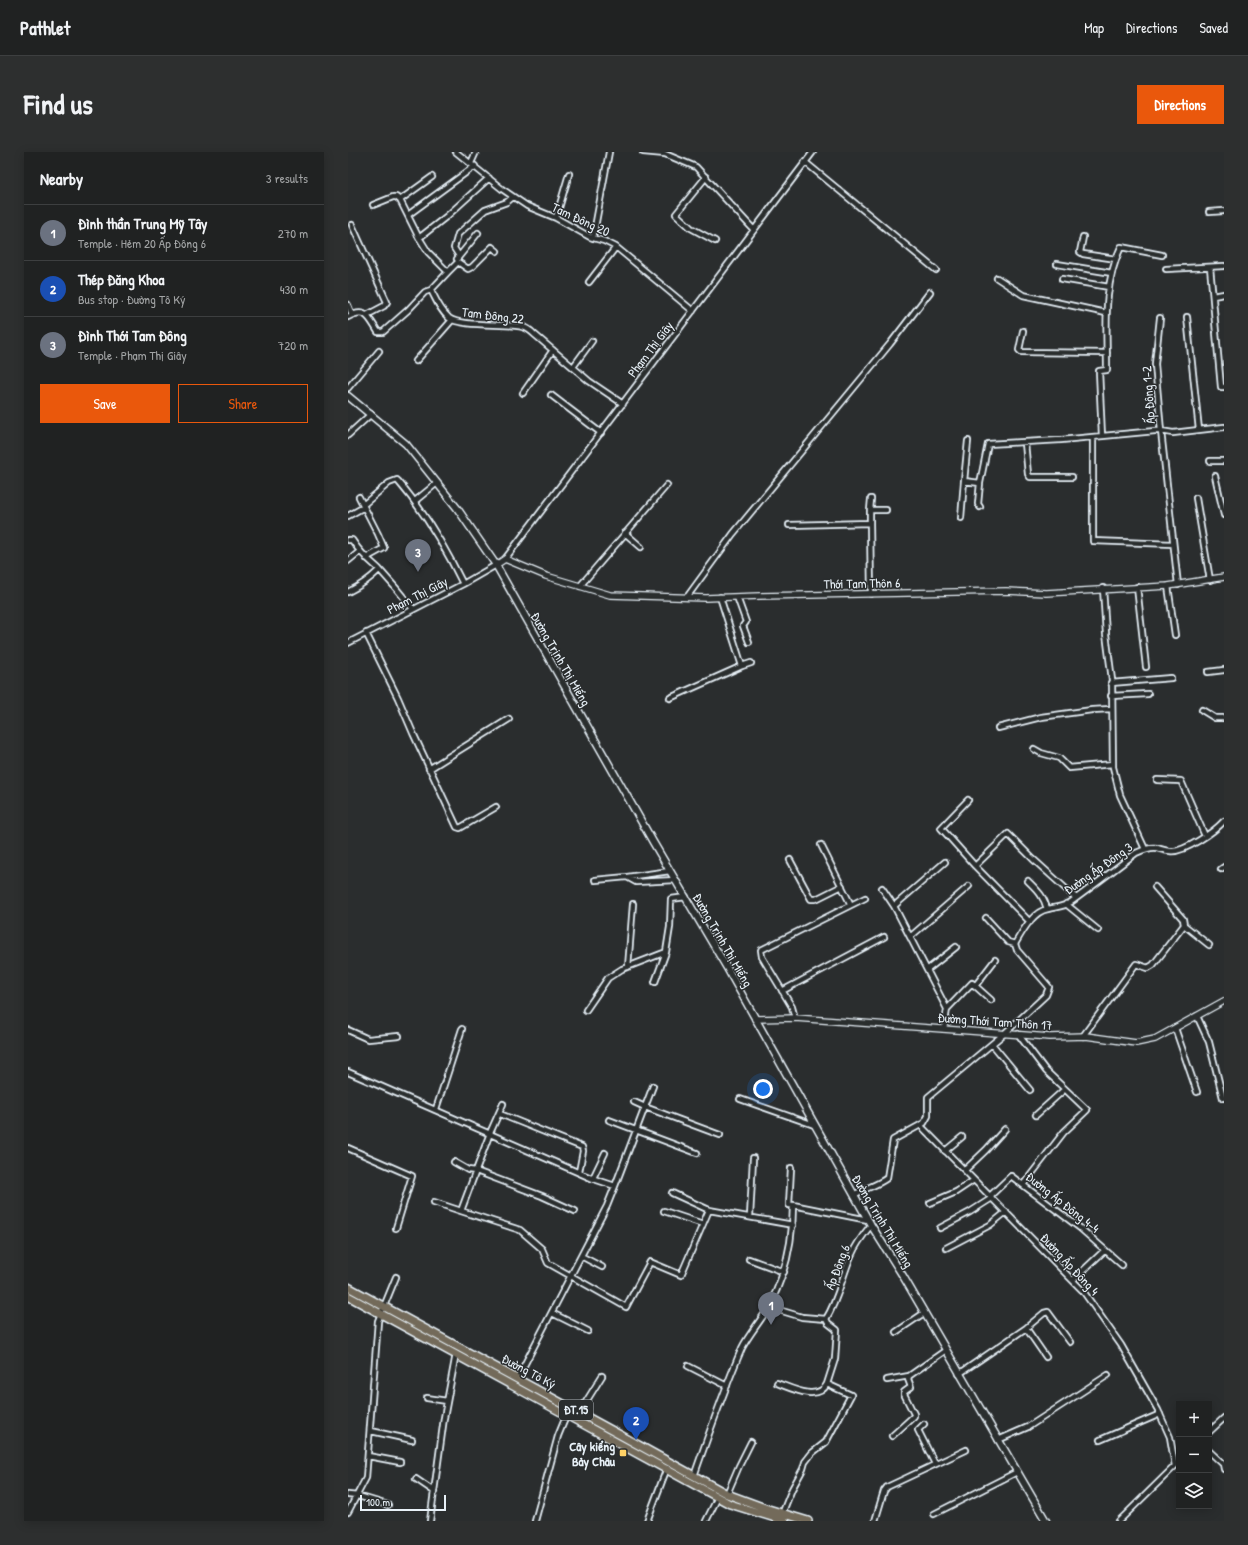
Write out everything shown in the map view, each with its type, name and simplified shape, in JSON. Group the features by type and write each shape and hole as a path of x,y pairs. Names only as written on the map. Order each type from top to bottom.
{"main road":[{"name":"Đường Trịnh Thị Miếng","path":"348,396 406,444 478,538 496,565 686,897 814,1125 1046,1521"},
{"name":"Đường Tô Ký","path":"348,1288 456,1354 693,1479 746,1502 808,1521"},
{"name":"Đường Tô Ký","path":"348,1296 383,1310 517,1379 579,1412 669,1466"},
{"name":"Đường Tô Ký","path":"693,1479 718,1497 747,1510 785,1521"}],"street":[{"name":"Tam Đông 20","path":"456,152 513,197 527,206 556,218 593,238 604,241 616,247 693,311"},
{"path":"408,215 473,164 476,152"},
{"path":"593,238 609,152"},
{"path":"643,152 665,154 696,167 754,230"},
{"name":"Phạm Thị Giây","path":"505,559 813,152"},
{"path":"805,162 936,270"},
{"path":"556,218 569,174"},
{"path":"400,200 432,177"},
{"path":"706,177 676,214 692,228 715,242"},
{"path":"419,238 447,216 489,178"},
{"path":"373,205 394,197 400,200 419,238 428,252 448,272"},
{"path":"497,251 492,247 472,267 468,269 459,259 454,248 458,234 486,210 507,202 513,197"},
{"path":"1209,212 1224,211"},
{"path":"352,225 387,302 384,306 367,315"},
{"path":"348,305 350,316 361,312 367,315 378,332 383,332 408,310 425,292 431,290 459,259 478,233"},
{"path":"1083,237 1080,252 1083,254 1116,258"},
{"path":"589,282 616,247"},
{"path":"1102,436 1099,371 1107,370 1106,313 1109,287 1116,258 1121,247 1162,255"},
{"path":"1057,264 1112,273"},
{"path":"1166,269 1224,266"},
{"path":"1210,267 1221,387 1224,387"},
{"path":"997,278 1023,295 1106,313"},
{"path":"1062,279 1109,287"},
{"name":"Tam Đông 22","path":"431,290 440,308 452,320 457,322 525,328 589,380 622,404"},
{"path":"687,597 733,534 890,344 930,292"},
{"path":"1213,296 1224,294"},
{"path":"1187,317 1199,430"},
{"name":"Ấp Đông 1-2","path":"1160,318 1156,364 1161,431 1173,433 1224,427"},
{"path":"416,361 452,320"},
{"path":"1023,331 1019,350 1021,352 1107,353"},
{"path":"573,367 592,341"},
{"path":"523,393 553,350"},
{"path":"348,388 379,351"},
{"path":"551,395 601,433"},
{"path":"348,435 370,414"},
{"path":"980,507 978,504 980,483 988,444 1025,443 1161,431 1178,585"},
{"path":"1093,437 1093,541 1173,544"},
{"path":"961,518 968,441"},
{"path":"1025,443 1028,474 1030,477 1072,477"},
{"path":"1210,460 1224,461"},
{"path":"1215,476 1224,515"},
{"path":"348,516 364,506 389,483 397,480 415,501 447,553 463,584"},
{"path":"964,481 980,483"},
{"path":"415,501 437,483"},
{"path":"580,586 667,485"},
{"path":"359,498 384,548 366,558"},
{"path":"1196,498 1210,580"},
{"path":"871,499 871,594"},
{"path":"870,510 886,510"},
{"path":"789,525 870,523"},
{"path":"625,533 641,547"},
{"path":"348,540 352,540 359,552 395,586 413,609"},
{"path":"348,561 359,552"},
{"path":"496,565 505,559"},
{"name":"Thới Tam Thôn 6","path":"505,559 546,576 610,595 687,597 1006,591 1046,593 1103,588 1168,586 1224,577"},
{"name":"Phạm Thị Giây","path":"348,643 463,584 496,565"},
{"path":"348,592 367,581 379,570"},
{"path":"1168,586 1175,635"},
{"path":"1103,588 1112,683 1111,709 1113,764 1120,795 1145,849"},
{"path":"1137,588 1146,667"},
{"path":"737,596 746,622 743,626 749,642"},
{"path":"720,597 742,666"},
{"path":"366,634 398,698 426,762 458,828 496,807"},
{"path":"670,698 751,663"},
{"path":"1208,672 1224,670"},
{"path":"1112,683 1171,678"},
{"path":"1111,696 1148,694"},
{"path":"998,728 1041,717 1111,709"},
{"path":"1202,710 1215,718 1224,718"},
{"path":"429,768 509,719"},
{"path":"1034,749 1047,756 1058,758 1069,768 1113,764"},
{"path":"1157,780 1181,781 1205,836"},
{"path":"968,800 941,828 975,866 1030,922"},
{"name":"Đường Ấp Đông 3","path":"1015,944 1036,915 1046,909 1056,908 1066,904 1076,898 1136,853 1145,849 1156,848 1171,852 1190,845 1217,829 1224,821"},
{"path":"975,866 1008,834 1076,898"},
{"path":"821,844 851,905"},
{"path":"790,860 811,899 816,899 842,886"},
{"path":"894,906 945,862"},
{"path":"595,880 670,871"},
{"path":"627,877 636,882 676,880"},
{"path":"1028,881 1040,893 1045,901 1046,909"},
{"path":"910,937 970,886"},
{"path":"1155,887 1183,919 1184,925 1209,945"},
{"path":"882,888 894,906 947,1009"},
{"path":"655,982 666,952 670,927 671,899 686,897"},
{"path":"795,1018 792,1007 762,957 761,950 865,898"},
{"path":"628,967 633,904"},
{"path":"1066,904 1098,930"},
{"path":"854,1194 888,1178 893,1140 924,1123 928,1116 928,1097 1006,1033 1046,995 1049,987 1016,950 1015,944 1008,942 986,918"},
{"path":"1083,1036 1136,964 1148,968 1153,965 1184,925"},
{"path":"782,991 884,937"},
{"path":"927,970 956,947"},
{"path":"586,1010 608,978 628,967 666,952"},
{"path":"975,986 995,960"},
{"path":"944,1029 947,1009 972,983 991,1000"},
{"name":"Đường Thới Tam Thôn 17","path":"755,1019 795,1018 1050,1037 1083,1036 1136,1043 1155,1039 1224,1001"},
{"path":"1197,1016 1209,1042 1223,1098"},
{"path":"1175,1028 1197,1092"},
{"path":"436,1109 462,1029"},
{"path":"348,1030 368,1039 399,1036"},
{"path":"1018,1034 1046,1071 1087,1110 1064,1132 1023,1185"},
{"path":"992,1044 1030,1090"},
{"path":"348,1072 578,1172 615,1186"},
{"path":"517,1379 607,1206 653,1086"},
{"path":"1036,1115 1065,1089"},
{"path":"740,1099 814,1125"},
{"path":"634,1102 720,1135"},
{"path":"461,1211 490,1133 500,1114 503,1104"},
{"path":"500,1114 582,1147 583,1151 578,1172"},
{"path":"609,1120 697,1153"},
{"name":"Đường Ấp Đông 4","path":"920,1125 1083,1291 1121,1345 1160,1414 1170,1437 1175,1466"},
{"path":"965,1170 1005,1129"},
{"path":"945,1151 962,1136"},
{"path":"348,1148 412,1176 396,1228"},
{"path":"593,1178 605,1153"},
{"path":"750,1217 753,1158"},
{"path":"454,1162 468,1170 476,1171 542,1196 575,1211"},
{"path":"791,1168 789,1204 870,1222"},
{"name":"Đường Ấp Đông 4-4","path":"991,1197 1011,1176 1080,1228 1122,1265"},
{"path":"930,1203 956,1192 974,1180"},
{"path":"672,1193 709,1210 793,1225"},
{"path":"940,1228 970,1212 991,1197"},
{"path":"434,1202 520,1230 542,1249 548,1263 626,1307 650,1262 681,1275 709,1210"},
{"path":"693,1479 743,1346 769,1307 784,1272 793,1225 793,1205"},
{"path":"664,1211 702,1224"},
{"path":"946,1248 990,1225 1006,1212"},
{"name":"Ấp Đông 6","path":"826,1319 834,1306 852,1255 870,1222"},
{"path":"1073,1280 1105,1250"},
{"path":"581,1256 602,1267"},
{"path":"749,1259 784,1272"},
{"path":"348,1512 358,1496 366,1478 378,1321 396,1276"},
{"path":"769,1307 802,1317 826,1319 828,1323 837,1330 835,1359 824,1390 820,1392 804,1393 776,1383"},
{"path":"959,1374 1026,1328 1044,1313 1048,1312 1070,1342"},
{"path":"552,1313 588,1331"},
{"path":"896,1332 924,1313"},
{"path":"1026,1328 1046,1357"},
{"path":"887,1380 908,1376 946,1350"},
{"path":"430,1521 447,1401 456,1354"},
{"path":"688,1366 727,1386"},
{"path":"998,1440 1028,1427 1108,1375"},
{"path":"579,1412 602,1376"},
{"path":"892,1436 914,1416 904,1394 904,1392 910,1387 908,1376"},
{"path":"827,1384 850,1396"},
{"path":"782,1514 805,1462 826,1442 854,1390"},
{"path":"427,1398 447,1401"},
{"path":"535,1521 558,1436 568,1414"},
{"path":"1100,1440 1160,1414"},
{"path":"1212,1429 1224,1418"},
{"path":"924,1424 918,1430 935,1464"},
{"path":"370,1431 412,1440"},
{"path":"727,1494 739,1466 752,1442"},
{"path":"875,1521 884,1491 887,1486 966,1450"},
{"path":"1212,1454 1223,1464 1224,1468"},
{"path":"368,1456 400,1462"},
{"path":"647,1521 669,1466"},
{"path":"1119,1521 1175,1466"},
{"path":"934,1514 1017,1472"},
{"path":"416,1479 435,1492"},
{"path":"348,1495 358,1496 388,1505"},
{"path":"706,1521 718,1497"}],"place":[{"name":"Đình Thới Tam Đông","path":"418,572"},
{"name":"Đình thần Trung Mỹ Tây","path":"771,1325"},
{"name":"Thép Đăng Khoa","path":"636,1440"},
{"name":"Cây kiểng Bảy Châu","path":"623,1453"}]}
